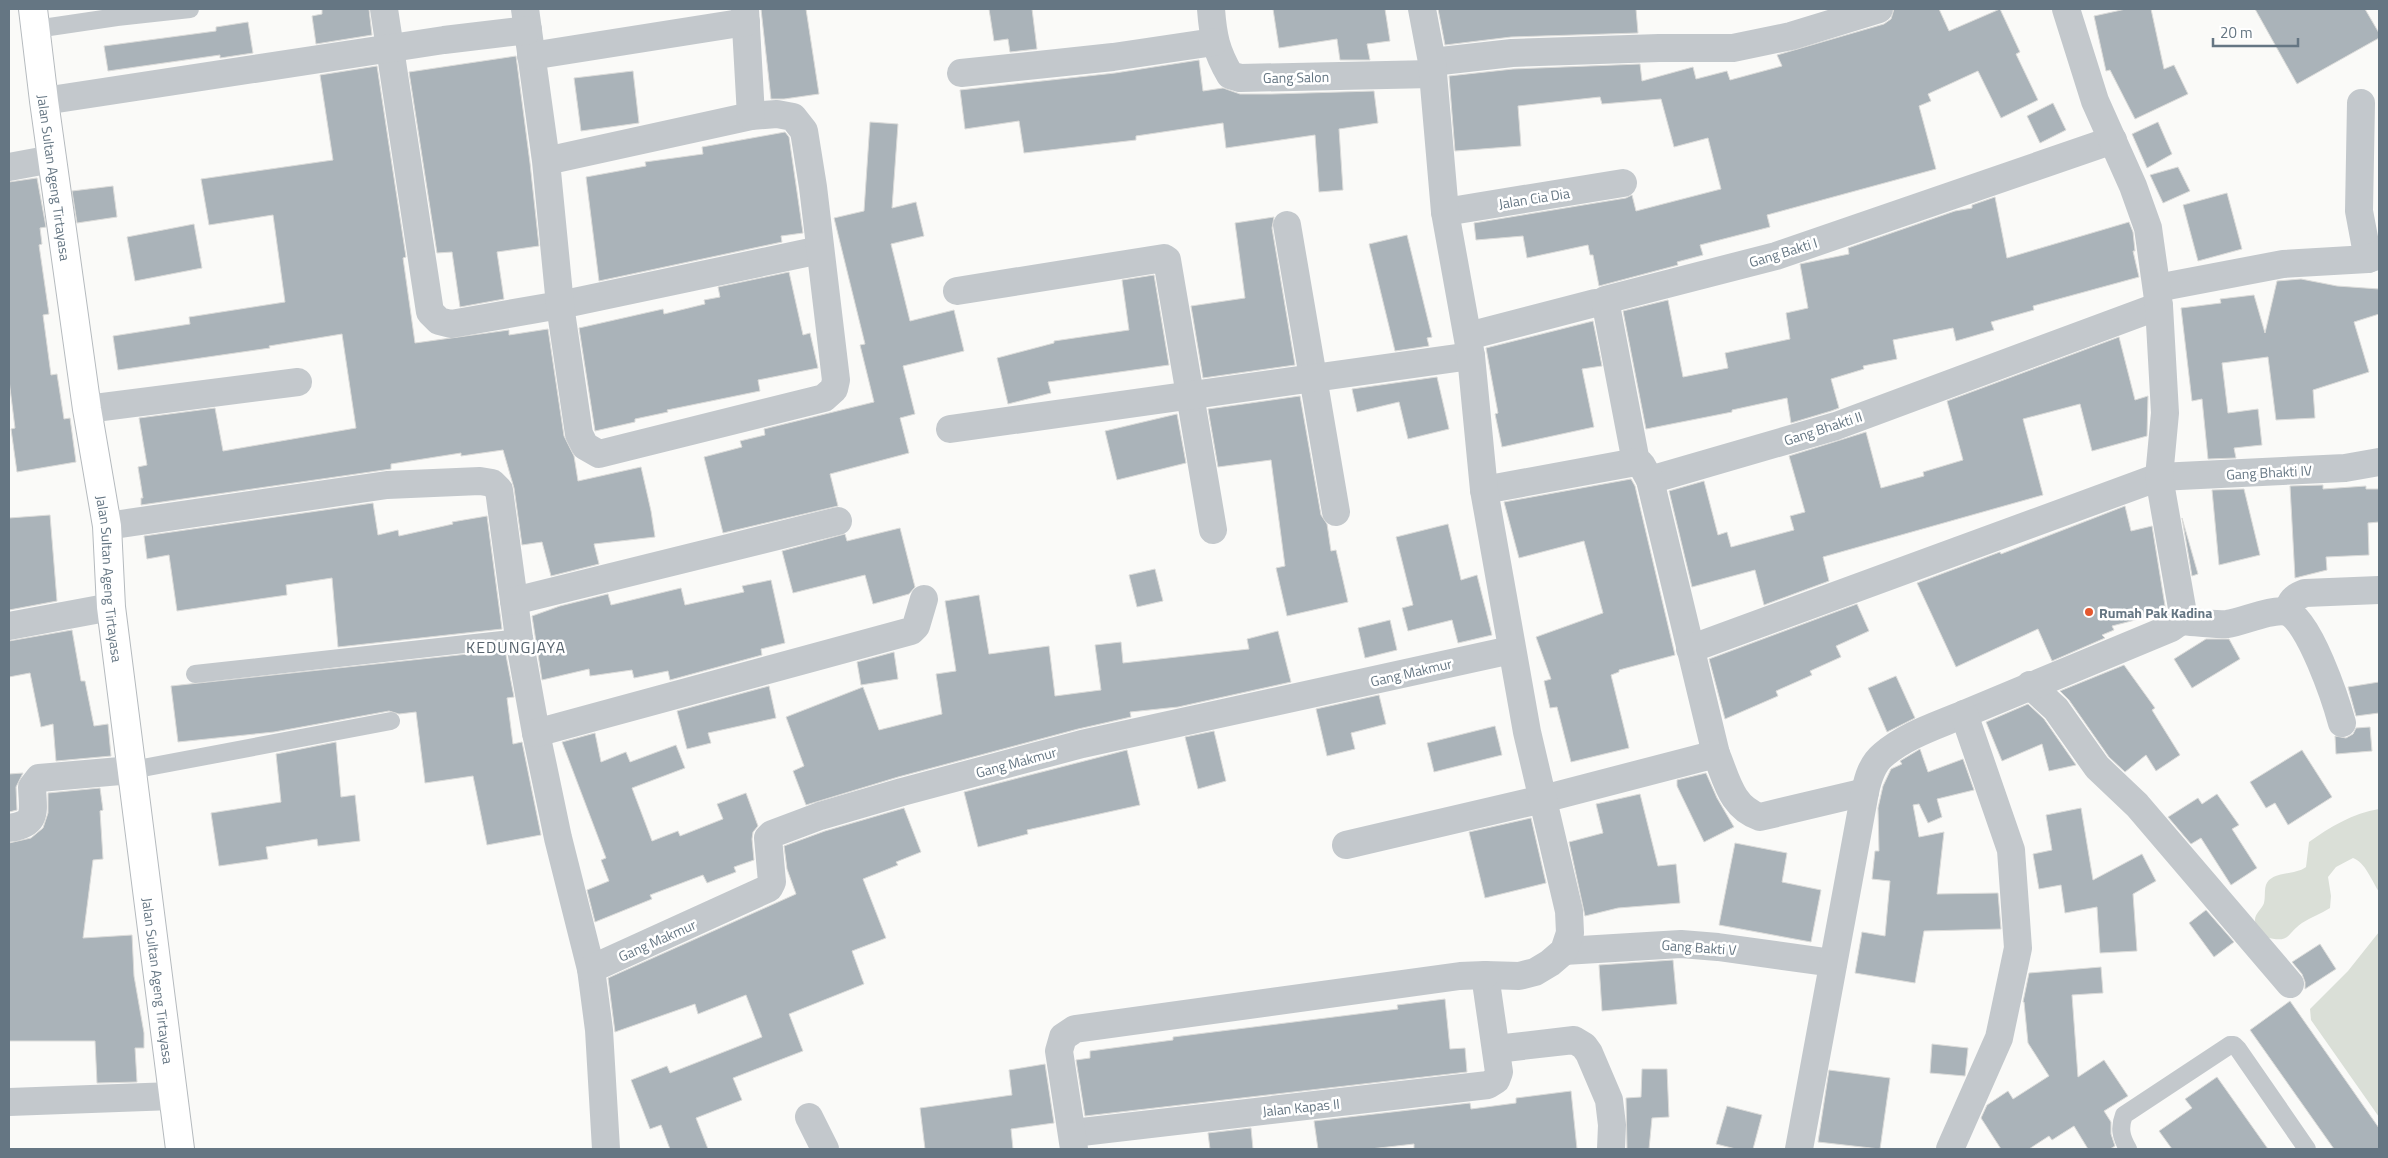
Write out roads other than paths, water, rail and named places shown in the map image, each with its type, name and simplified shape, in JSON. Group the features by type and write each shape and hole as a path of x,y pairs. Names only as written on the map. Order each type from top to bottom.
{"main road":[{"name":"Jalan Sultan Ageng Tirtayasa","path":"35,19 44,100 87,409 107,526 111,607 180,1149"}],"street":[{"path":"384,9 430,312 439,321 451,324 560,305 820,250"},
{"name":"Gang Salon","path":"1211,9 1214,42 1230,75 1240,78 1433,68 1521,53 1659,48 1733,48 1791,36 1879,9"},
{"path":"1074,1141 1059,1051 1062,1037 1075,1029 1460,976 1519,976 1535,972 1564,951 1570,933 1569,911 1511,650 1484,490 1469,346 1445,212 1433,68 1422,9"},
{"path":"2066,9 2095,100 2133,186 2148,228 2158,297 2165,413 2159,477 2182,608 2181,621"},
{"path":"44,100 390,49 528,31 746,16 751,116"},
{"path":"528,31 546,161 560,305 580,434 585,446 599,454 824,398 834,389 836,380 804,131 793,117 776,114 751,116 546,161"},
{"path":"961,73 1113,57 1214,42"},
{"path":"2361,103 2359,211 2373,257"},
{"name":"Gang Bakti I","path":"1643,471 1605,300 1776,256 2113,140"},
{"path":"9,167 52,159"},
{"name":"Jalan Cia Dia","path":"1445,212 1624,183"},
{"path":"1287,225 1315,379 1336,512"},
{"name":"Gang Bhakti II","path":"1484,490 1643,471 1836,426 2158,297 2283,264 2373,257"},
{"path":"957,291 1164,258 1170,264 1213,530"},
{"path":"950,429 1315,379 1469,346 1595,304"},
{"path":"87,409 298,382"},
{"name":"Gang Bhakti IV","path":"1690,649 2159,477 2345,468 2379,462"},
{"path":"1643,471 1716,754 1736,802 1748,813 1760,817 1865,792"},
{"path":"107,526 387,485 487,481 499,490 519,638 536,733 558,838 591,970 599,1030 606,1149"},
{"path":"514,602 838,521"},
{"path":"2288,612 2289,603 2296,596 2305,593 2379,590"},
{"path":"536,733 911,631 916,626 924,599"},
{"path":"9,626 111,607"},
{"path":"1799,1149 1865,792 1870,772 1882,756 1907,738 2030,685 2070,671 2171,628 2181,621 2226,624 2280,611 2288,612 2294,616 2318,654 2342,723"},
{"name":"Gang Makmur","path":"591,970 769,888 772,882 768,838 772,834 820,816 1082,744 1511,650"},
{"path":"2030,685 2056,709 2097,767 2137,805 2290,984"},
{"path":"1950,1149 1999,1038 2018,948 2012,850 1964,714"},
{"path":"1346,844 1543,800 1716,754"},
{"path":"9,828 26,824 30,820 33,815 32,787 40,778 132,770"},
{"name":"Gang Bakti V","path":"1564,951 1681,944 1718,947 1833,963"},
{"name":"Jalan Kapas II","path":"1074,1141 1488,1085 1496,1080 1499,1072 1485,975"},
{"path":"1496,1049 1574,1040 1584,1046 1609,1100 1612,1125 1611,1149"},
{"path":"9,1102 173,1096"},
{"path":"809,1117 825,1149"}],"lane":[{"path":"35,19 117,16 190,9"},
{"path":"195,674 519,638"},
{"path":"132,770 391,721"},
{"path":"2128,1149 2122,1139 2120,1125 2124,1115 2230,1045 2238,1050 2308,1149"}],"place":[{"name":"Rumah Pak Kadina","path":"2089,612"}],"district":[{"name":"KEDUNGJAYA","path":"516,647"}]}
